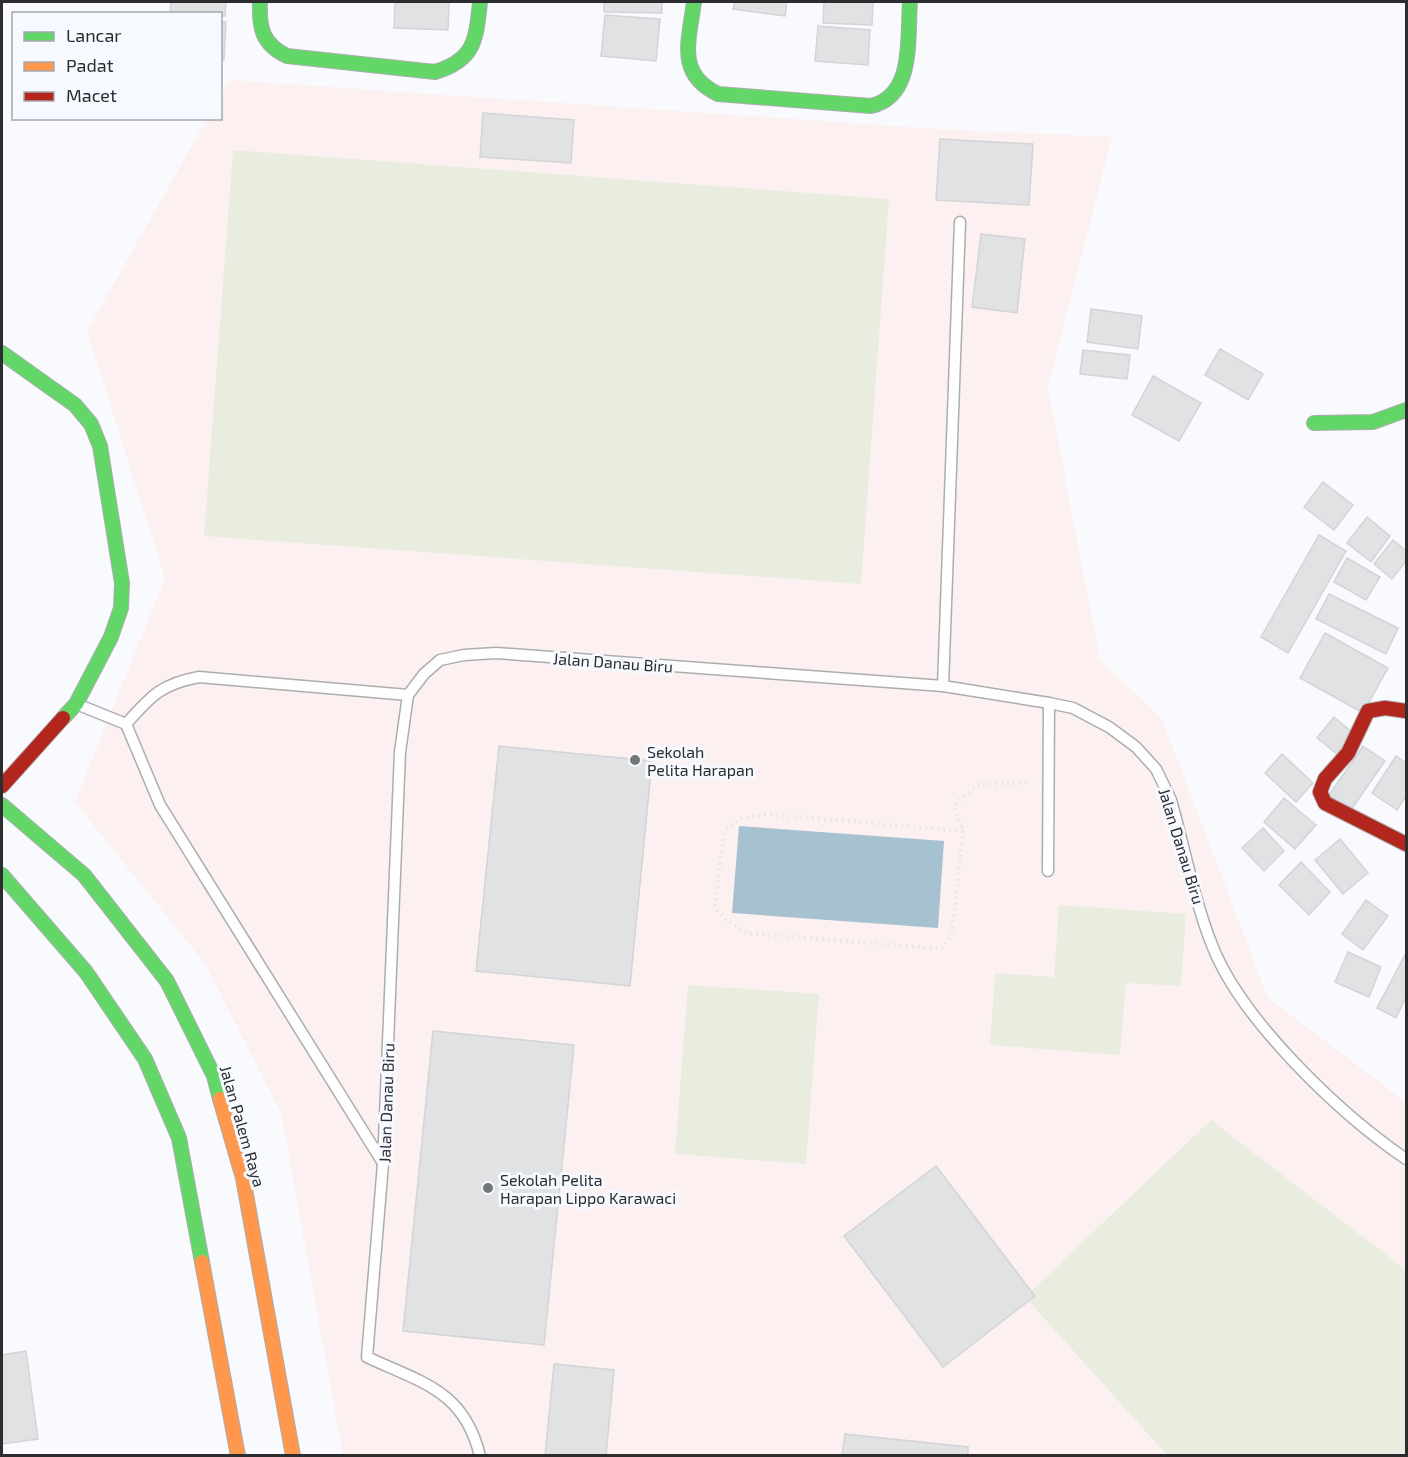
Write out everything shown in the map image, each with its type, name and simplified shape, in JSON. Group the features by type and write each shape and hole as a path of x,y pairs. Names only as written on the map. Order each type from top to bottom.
{"street":[{"path":"260,2 259,23 264,40 272,51 287,56 435,72 452,68 464,61 474,44 480,2"},
{"path":"694,2 691,68 695,78 704,87 718,94 871,106 891,99 898,92 903,81 910,2"},
{"path":"2,353 75,405 91,424 100,446 123,583 121,608 111,637 76,704 2,786"},
{"path":"1314,423 1369,424 1388,420 1407,411"},
{"path":"1407,711 1385,708 1368,711 1354,743 1340,764 1325,779 1320,792 1325,803 1407,844"},
{"name":"Jalan Palem Raya","path":"2,806 84,875 167,981 214,1076 243,1178 293,1455"},
{"path":"2,874 86,972 145,1059 178,1138 238,1455"}],"lane":[{"path":"942,687 960,222"},
{"name":"Jalan Danau Biru","path":"480,1455 474,1430 462,1410 445,1395 367,1357 383,1164 400,752 408,695 424,674 440,660 464,655 496,653 942,687 1073,708 1109,727 1136,747 1156,769 1171,800 1211,944 1235,990 1265,1030 1321,1088 1407,1159"},
{"path":"126,724 145,702 172,682 199,677 408,695"},
{"path":"1048,703 1048,872"},
{"path":"76,704 126,724 160,804 383,1164"}],"path":[{"path":"963,831 765,814 739,819 724,832 715,907 724,919 747,933 941,949 952,935 963,831 954,805 979,784 1049,783"}],"shaded area":[{"name":"Sekolah Pelita Harapan","path":"229,80 938,129 1112,137 1048,388 1100,660 1162,719 1268,998 1406,1102 1406,1455 343,1455 281,1113 205,964 75,802 165,578 87,331 206,120 222,120 222,94"},
{"path":"233,150 889,199 861,584 204,536"},
{"path":"1059,905 1186,914 1181,986 1126,983 1120,1055 990,1045 995,973 1054,977"},
{"path":"688,985 819,994 806,1164 675,1154"},
{"path":"1211,1120 1406,1270 1406,1455 1167,1455 1025,1297"}],"water":[{"path":"739,826 944,841 938,928 732,913"}],"building":[{"path":"171,2 226,2 225,16 222,16 222,12 170,12"},
{"path":"395,2 449,2 448,30 394,28"},
{"path":"604,2 662,2 662,13 604,12"},
{"path":"735,2 787,2 785,16 733,9"},
{"path":"824,2 873,2 872,25 823,23"},
{"path":"605,15 660,19 656,61 601,56"},
{"path":"222,22 226,22 224,60 222,60"},
{"path":"818,26 870,30 868,65 815,61"},
{"path":"483,113 574,120 571,163 480,157"},
{"path":"940,139 1033,144 1029,205 936,200"},
{"path":"981,234 1025,239 1017,313 972,307"},
{"path":"1091,309 1142,316 1138,349 1087,342"},
{"path":"1220,349 1263,374 1248,400 1205,375"},
{"path":"1083,350 1130,355 1127,379 1080,374"},
{"path":"1153,376 1201,403 1179,441 1132,415"},
{"path":"1323,482 1353,505 1334,530 1304,507"},
{"path":"1367,517 1390,536 1371,562 1347,543"},
{"path":"1319,535 1346,551 1288,653 1261,637"},
{"path":"1393,540 1406,551 1406,561 1392,579 1374,564"},
{"path":"1347,558 1380,577 1366,600 1334,582"},
{"path":"1329,594 1398,628 1386,654 1316,619"},
{"path":"1325,633 1388,668 1363,713 1300,678"},
{"path":"1334,717 1354,734 1337,754 1317,738"},
{"path":"499,746 652,761 630,986 476,971"},
{"path":"1363,746 1385,761 1351,810 1329,795"},
{"path":"1282,754 1313,783 1296,802 1265,773"},
{"path":"1396,756 1406,763 1406,796 1397,810 1372,793"},
{"path":"1284,798 1316,825 1295,849 1264,822"},
{"path":"1263,828 1284,851 1264,871 1242,848"},
{"path":"1340,839 1368,873 1343,894 1315,860"},
{"path":"1301,862 1330,892 1309,915 1279,885"},
{"path":"1366,900 1388,916 1363,950 1342,934"},
{"path":"1348,952 1381,967 1369,997 1335,982"},
{"path":"1406,953 1406,997 1396,1018 1377,1008"},
{"name":"Sekolah Pelita Harapan Lippo Karawaci","path":"433,1031 574,1045 544,1345 403,1331"},
{"path":"936,1166 1035,1296 943,1367 844,1236"},
{"path":"26,1351 38,1439 2,1444 2,1355"},
{"path":"554,1364 614,1370 606,1456 545,1456"},
{"path":"845,1434 968,1447 968,1456 842,1456"}],"traffic: fast":[{"path":"260,2 260,20 264,34 272,46 287,56 435,72 448,67 466,55 475,38 480,2"},
{"path":"694,2 688,55 696,77 718,94 871,106 885,100 895,91 902,78 908,48 910,2"},
{"path":"2,353 75,405 91,424 100,446 122,583 121,608 111,637 76,704 63,718"},
{"path":"1314,423 1373,422 1406,410"},
{"path":"2,805 84,875 167,981 214,1076 220,1099"},
{"path":"2,875 86,972 145,1059 179,1138 202,1262"}],"traffic: slow":[{"path":"220,1099 243,1178 293,1456"},
{"path":"202,1262 238,1456"}],"traffic: jam":[{"path":"1406,711 1385,708 1368,711 1348,753 1325,779 1320,792 1325,803 1406,844"},
{"path":"2,786 63,718"}],"place":[{"name":"Sekolah Pelita Harapan","path":"635,760"},
{"name":"Sekolah Pelita Harapan Lippo Karawaci","path":"488,1188"}]}
